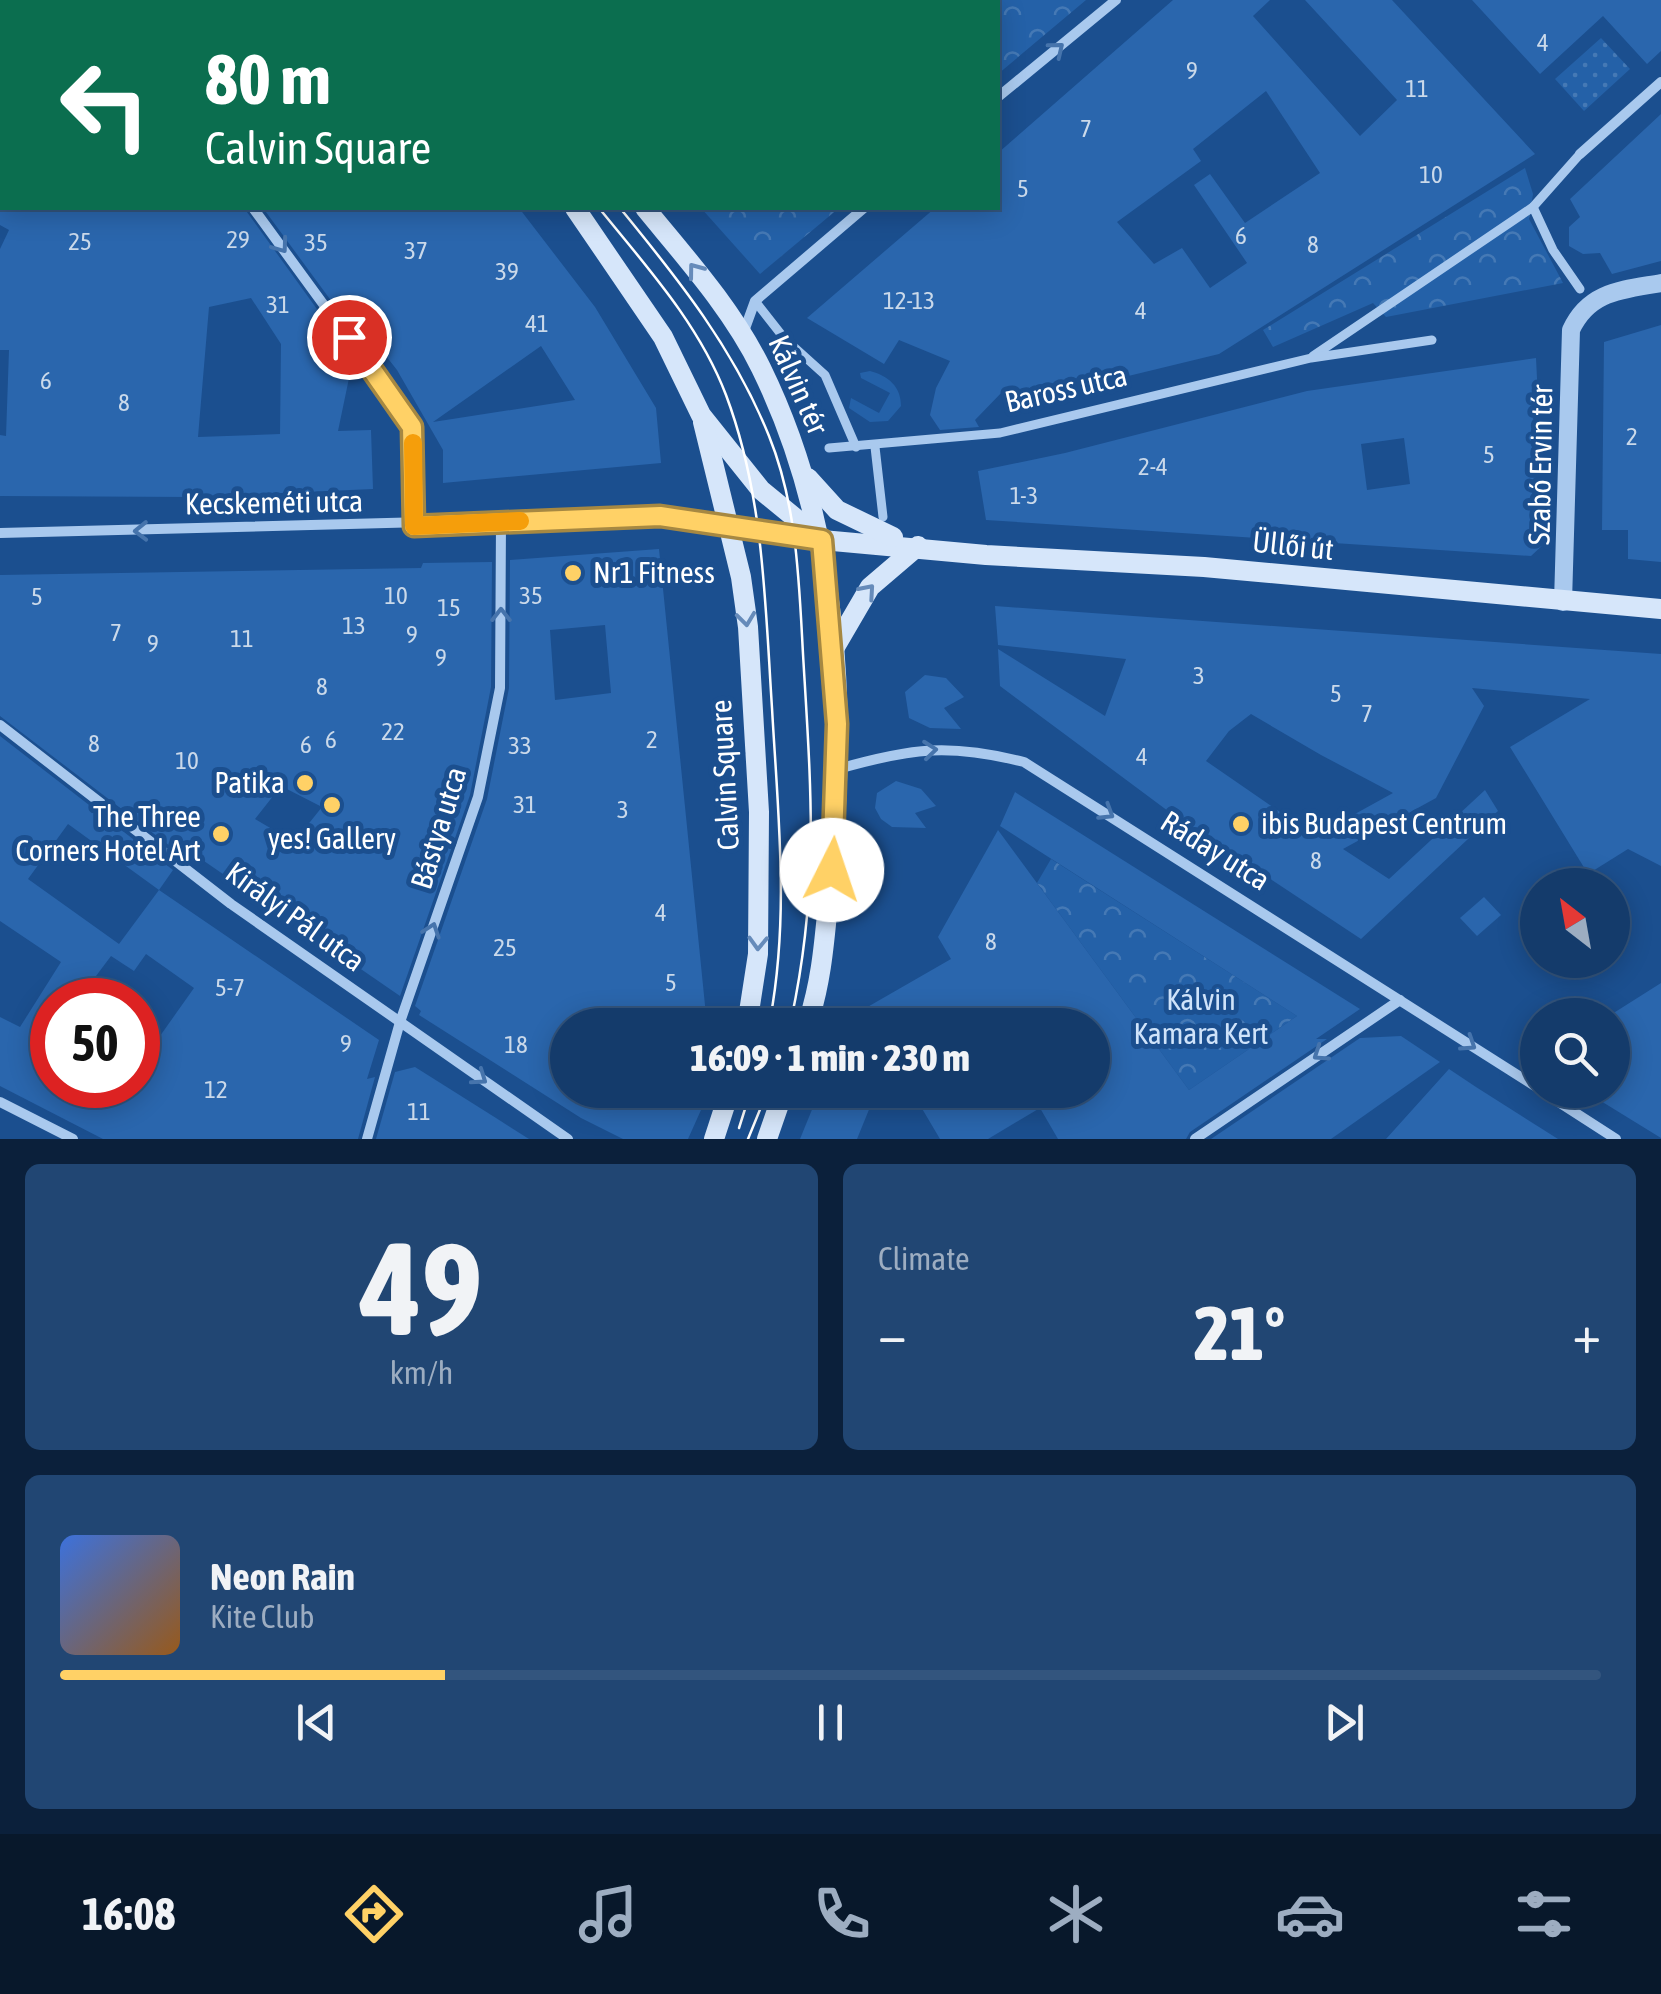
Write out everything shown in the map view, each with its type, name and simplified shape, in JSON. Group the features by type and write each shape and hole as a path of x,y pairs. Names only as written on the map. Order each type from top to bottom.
{"main road":[{"path":"576,210 664,338 702,415 761,490 822,540 918,546"},
{"name":"Kálvin tér","path":"647,210 742,335 774,396 798,460"},
{"name":"Calvin Square","path":"702,415 748,627 759,812 758,954 750,1008"},
{"path":"798,460 822,540 834,649 837,770 822,964 811,1008"},
{"path":"798,460 816,492 837,510 865,527 918,546"},
{"path":"834,649 864,595 918,546"},
{"name":"Üllői út","path":"918,546 986,555 1204,567 1661,609"},
{"path":"714,1139 724,1108"},
{"path":"767,1139 778,1108"}],"street":[{"path":"1000,96 1116,0"},
{"path":"1580,154 1661,82"},
{"name":"Baross utca","path":"1311,358 1533,207 1580,154"},
{"path":"1533,207 1553,250 1580,289"},
{"path":"254,210 412,427 414,526"},
{"path":"742,335 756,301 862,210"},
{"name":"Szabó Ervin tér","path":"1563,602 1571,330 1580,311 1591,302 1613,291 1661,283"},
{"name":"Kálvin tér","path":"756,301 784,338 825,375 856,447"},
{"name":"Baross utca","path":"829,448 874,448 1000,433 1311,358 1432,340"},
{"name":"Kálvin tér","path":"874,448 883,517"},
{"name":"Kecskeméti utca","path":"0,534 414,526 660,516 728,523"},
{"name":"Bástya utca","path":"367,1139 400,1022 478,798 500,688 501,522"},
{"path":"728,523 822,540"},
{"name":"Királyi Pál utca","path":"0,726 231,904 568,1139"},
{"name":"Ráday utca","path":"837,770 939,748 971,749 1024,762 1520,1077"},
{"path":"1194,1139 1400,1000"},
{"path":"0,1102 73,1139"},
{"name":"Ráday utca","path":"1568,1108 1616,1139"}],"green space":[{"path":"1000,0 1086,0 1000,72"},
{"path":"1601,38 1630,69 1584,111 1555,79"},
{"path":"1525,168 1533,194 1529,219 1563,283 1386,317 1373,303 1273,347 1263,330"},
{"path":"703,210 837,210 760,274"},
{"path":"870,371 888,379 899,393 901,406 888,421 870,422 849,408 851,398 879,413 890,393 861,378 860,373"},
{"name":"Kálvin Kamara Kert","path":"1051,859 1297,1016 1189,1090 1037,883"}],"building":[{"path":"1173,0 1270,0 1253,16 1360,136 1397,100 1305,0 1392,0 1535,154 1219,354 1050,395 1005,389 975,420 979,427 940,430 930,415 936,388 950,361 899,340 884,364 807,318 933,210 1000,210 1000,151","holes":["1266,91 1320,173 1245,223 1210,174 1194,185 1247,263 1210,288 1182,248 1154,264 1117,222 1201,161 1193,149"]},
{"path":"1472,0 1661,0 1661,51 1647,64 1603,16 1540,74"},
{"path":"1661,114 1661,261 1612,274 1600,253 1583,254 1569,246 1569,227 1580,217 1570,199"},
{"path":"0,210 245,210 353,359 338,431 371,430 373,489 192,497 0,496 0,435 6,436 9,350 0,350 0,249 9,230 0,225","holes":["251,298 281,344 280,434 198,437 209,307"]},
{"path":"264,210 521,210 595,307 656,408 661,463 443,483 443,450 397,370 360,323 357,336","holes":["541,346 575,400 433,422"]},
{"path":"1661,325 1661,562 1628,559 1628,530 1602,530 1604,342"},
{"path":"1536,358 1545,543 1531,556 986,520 978,471 1065,453 1307,391","holes":["1404,438 1410,484 1367,490 1361,444"]},
{"path":"659,549 705,1008 550,1008 550,1098 419,1015 421,1011 415,1006 487,799 509,688 510,560","holes":["605,625 611,693 555,700 550,630"]},
{"path":"492,562 491,687 470,795 400,996 188,850 183,856 0,716 0,575 421,568 423,563","holes":["281,786 322,807 294,842 255,819"]},
{"path":"995,606 1661,654 1661,866 1628,849 1598,868 1584,868 1510,747 1590,699 1472,688 1484,706 1436,798 1343,849 1389,879 1485,790 1498,811 1361,939 1168,811 1000,686 998,649 1105,716 1126,659 998,645","holes":["1251,714 1393,793 1315,836 1206,761 1229,731"]},
{"path":"925,675 946,678 964,697 944,708 961,729 930,728 909,718 905,692"},
{"path":"0,736 173,870 159,890 379,1040 367,1079 375,1077 358,1139 103,1139 43,1108 160,1108 160,1036 194,988 146,954 134,971 111,956 94,978 51,978 61,962 0,921","holes":["68,824 159,890 119,944 28,879"]},
{"path":"896,781 921,789 936,806 915,813 926,828 892,827 881,819 875,808 877,793"},
{"path":"1015,792 1360,1009 1316,1039 1327,1039 1190,1132 1186,1139 1058,1139 1040,1108 1110,1108 1110,1008 866,1008 951,959 938,937 998,830 1189,1090 1297,1016 1000,826"},
{"path":"1484,897 1501,915 1477,936 1460,918"},
{"path":"1661,983 1661,1138 1612,1108 1630,1108 1630,1003"},
{"path":"30,1011 30,1101 0,1086 0,1017 20,1027"},
{"path":"1401,1036 1440,1062 1331,1139 1211,1139 1360,1038"},
{"path":"415,1067 529,1139 376,1139 395,1072"},
{"path":"1449,1069 1476,1087 1558,1139 1386,1139"},
{"path":"565,1108 702,1108 688,1139 623,1139"},
{"path":"813,1108 870,1108 857,1139 800,1139"},
{"path":"922,1108 1040,1108 988,1139 940,1139"}],"tram line":[{"path":"601,210 670,297 701,344 726,395 748,472 764,589 779,827 781,906 772,1008"},
{"path":"622,210 722,345 755,404 786,489 800,599 811,840 806,929 793,1008"},
{"path":"739,1128 745,1108"},
{"path":"748,1139 761,1108"}],"slow traffic":[{"path":"413,443 414,526 520,521"}],"place":[{"name":"Nr1 Fitness","path":"573,573"},
{"name":"Patika","path":"305,783"},
{"name":"yes! Gallery","path":"332,805"},
{"name":"ibis Budapest Centrum","path":"1241,824"},
{"name":"The Three Corners Hotel Art","path":"221,834"}],"route":[{"path":"349,337 412,427 414,526 660,516 728,523 822,540 832,623 837,724 832,870"}]}
